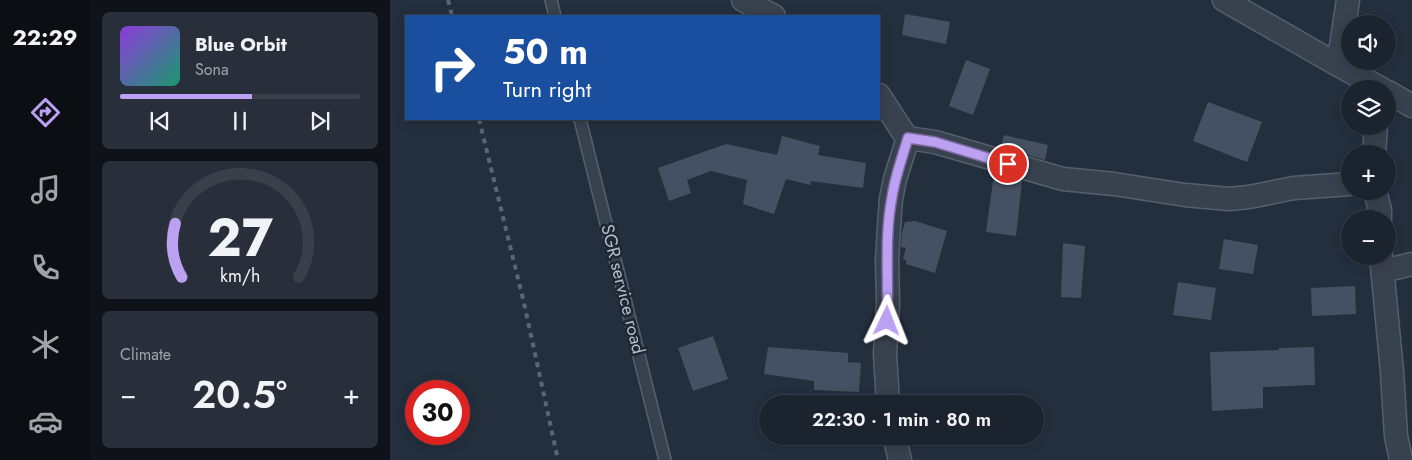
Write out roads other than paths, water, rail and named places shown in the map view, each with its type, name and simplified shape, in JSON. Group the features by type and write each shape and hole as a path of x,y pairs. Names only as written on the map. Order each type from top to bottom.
{"street":[{"path":"743,0 772,15"},
{"path":"1224,0 1365,80"},
{"path":"1338,65 1348,0"},
{"path":"880,97 908,138 935,142 1063,178 1185,195 1229,199 1294,188 1341,185"},
{"path":"1396,97 1412,106"},
{"path":"887,395 885,354 888,304 888,227 891,199 908,138"},
{"path":"1396,263 1412,264"},
{"path":"1382,265 1396,436 1401,460"},
{"path":"896,445 900,460"}],"lane":[{"path":"551,0 555,15"},
{"name":"SGR service road","path":"580,120 665,460"}],"railway":[{"path":"448,0 452,15"},
{"path":"479,120 524,303 558,460"}]}
